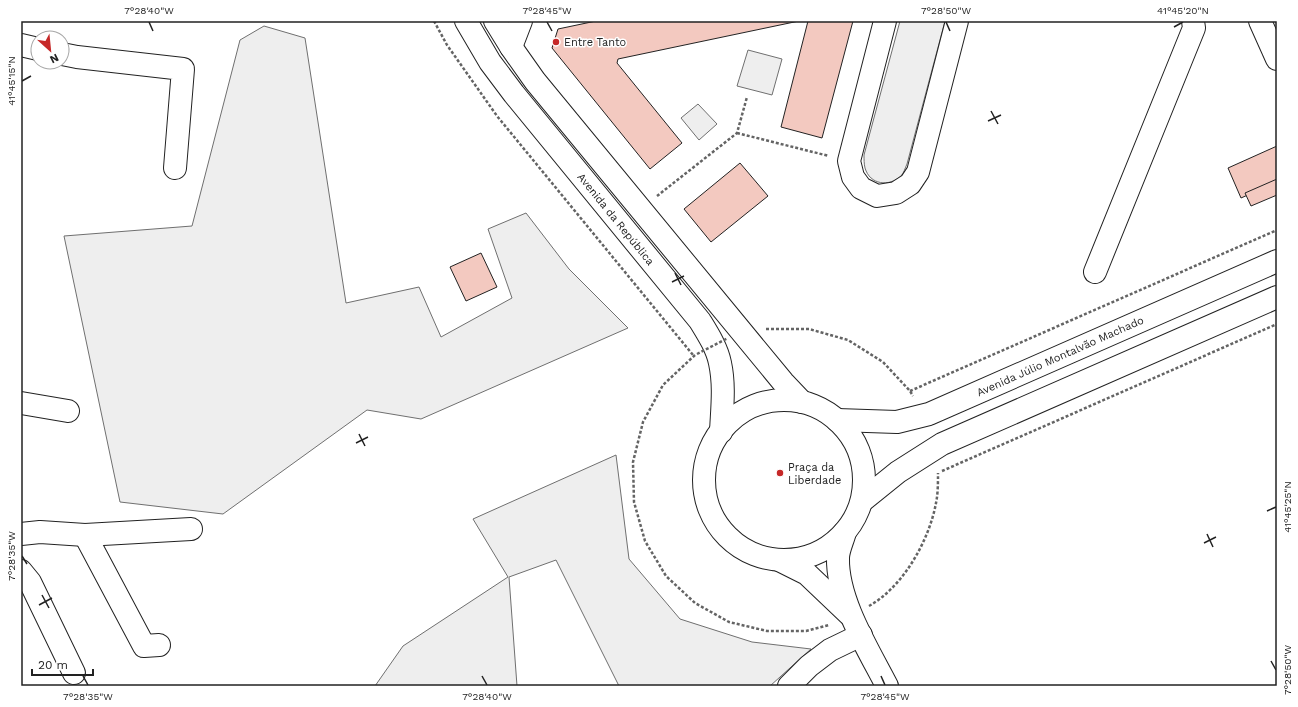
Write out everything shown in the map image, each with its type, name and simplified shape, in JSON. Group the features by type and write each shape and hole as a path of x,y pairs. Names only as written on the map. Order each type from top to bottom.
{"street":[{"path":"495,21 535,81 783,382 802,402"},
{"path":"511,47 521,21"},
{"path":"885,21 849,161 853,177 861,188 877,196 896,193 910,184 918,172 957,21"},
{"path":"1095,272 1194,28 1193,21"},
{"path":"1260,21 1277,59"},
{"name":"Avenida da República","path":"461,22 514,94 700,321 710,337 720,362 724,389 721,432"},
{"path":"70,56 183,69 175,168"},
{"name":"Avenida Júlio Montalvão Machado","path":"837,420 897,422 929,414 1277,261"},
{"path":"862,501 898,472 942,444 1277,297"},
{"path":"779,560 804,558 827,548 845,532 855,517 862,501 865,479 861,457 852,437 837,420 820,409 802,402 779,401 757,405 737,416 721,432 709,453 704,477 707,502 717,524 734,543 755,555 779,560 807,574 856,626"},
{"path":"21,403 68,411"},
{"path":"21,534 40,532 85,535 191,529"},
{"path":"845,532 838,557 839,578 856,626 887,686"},
{"path":"85,535 144,646 159,645"},
{"path":"21,571 30,582 74,673"},
{"path":"790,686 809,666 830,650 856,626"}],"path":[{"path":"434,21 447,45 497,116 694,356"},
{"path":"641,209 737,133 747,96"},
{"path":"737,133 849,161"},
{"path":"910,391 1277,230"},
{"path":"938,473 1277,324"},
{"path":"728,338 694,356 663,385 643,422 633,462 634,502 648,547 666,576 694,603 729,622 767,632 806,631 832,624 856,626 877,602"}],"shaded area":[{"path":"900,21 945,21 907,164 902,175 896,180 886,183 875,181 867,174 864,155"},
{"path":"264,26 305,38 346,303 419,287 441,337 512,298 488,229 526,213 569,269 628,328 421,419 367,410 223,514 120,502 64,236 192,226 240,40"},
{"path":"748,50 782,59 772,95 737,86"},
{"path":"698,104 717,124 699,140 681,118"},
{"path":"616,455 629,559 680,619 752,642 811,649 770,686 619,686 556,560 509,577 517,686 375,686 403,646 508,577 473,519"}],"building":[{"path":"596,21 799,21 618,59 617,63 682,143 650,169 552,48 558,29"},
{"path":"808,21 853,21 822,138 781,127"},
{"path":"1277,146 1277,182 1241,198 1228,168"},
{"path":"740,163 768,196 711,242 684,209"},
{"path":"1277,179 1277,195 1251,206 1245,193"},
{"path":"481,253 497,287 466,301 450,267"}],"place":[{"name":"Entre Tanto","path":"556,42"},
{"name":"Praça da Liberdade","path":"780,473"}]}
